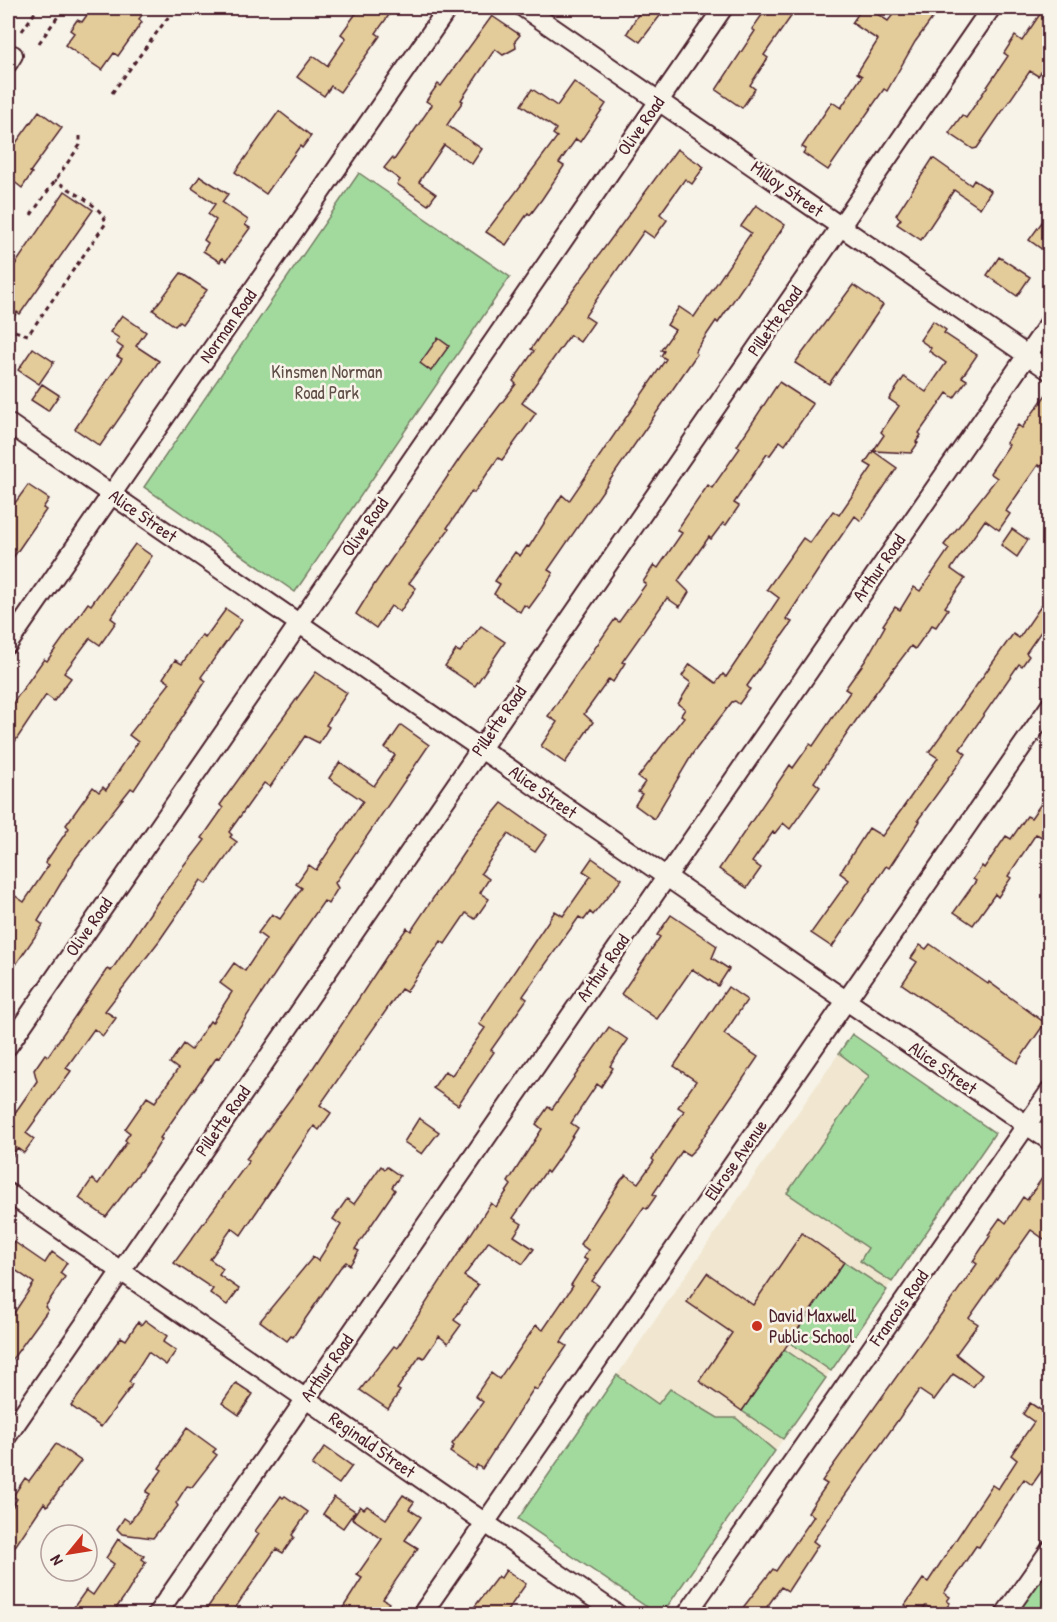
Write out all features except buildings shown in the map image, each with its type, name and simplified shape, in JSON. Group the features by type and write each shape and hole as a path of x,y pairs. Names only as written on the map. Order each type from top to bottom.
{"street":[{"name":"Norman Road","path":"8,644 448,8"},
{"name":"Milloy Street","path":"524,8 1050,371"},
{"name":"Olive Road","path":"8,1046 723,8"},
{"name":"Pillette Road","path":"8,1435 991,8"},
{"name":"Arthur Road","path":"157,1614 1050,322"},
{"name":"Alice Street","path":"8,423 1050,1141"},
{"name":"Ellrose Avenue","path":"422,1614 1050,706"},
{"name":"Francois Road","path":"687,1614 1050,1091"},
{"name":"Reginald Street","path":"8,1193 617,1614"},
{"path":"1005,1614 1050,1550"}],"path":[{"path":"22,31 38,8"},
{"path":"39,43 64,8"},
{"path":"112,93 175,8"},
{"path":"31,215 80,146 80,136"},
{"path":"8,334 11,330 28,335 106,223 105,216 56,180"}],"shaded area":[{"name":"David Maxwell Public School","path":"852,1034 995,1133 662,1614 657,1614 518,1519"}],"green space":[{"name":"Kinsmen Norman Road Park","path":"359,173 510,277 295,592 144,487"},
{"path":"852,1034 995,1133 892,1282 860,1261 868,1248 787,1193 869,1076 839,1053"},
{"path":"844,1262 887,1290 831,1371 789,1342"},
{"path":"784,1349 826,1378 783,1439 742,1411"},
{"path":"617,1375 658,1404 670,1389 718,1418 736,1418 775,1451 662,1614 657,1614 518,1519"},
{"path":"1049,1559 1049,1614 1011,1614"}],"place":[{"name":"David Maxwell Public School","path":"757,1326"}]}
